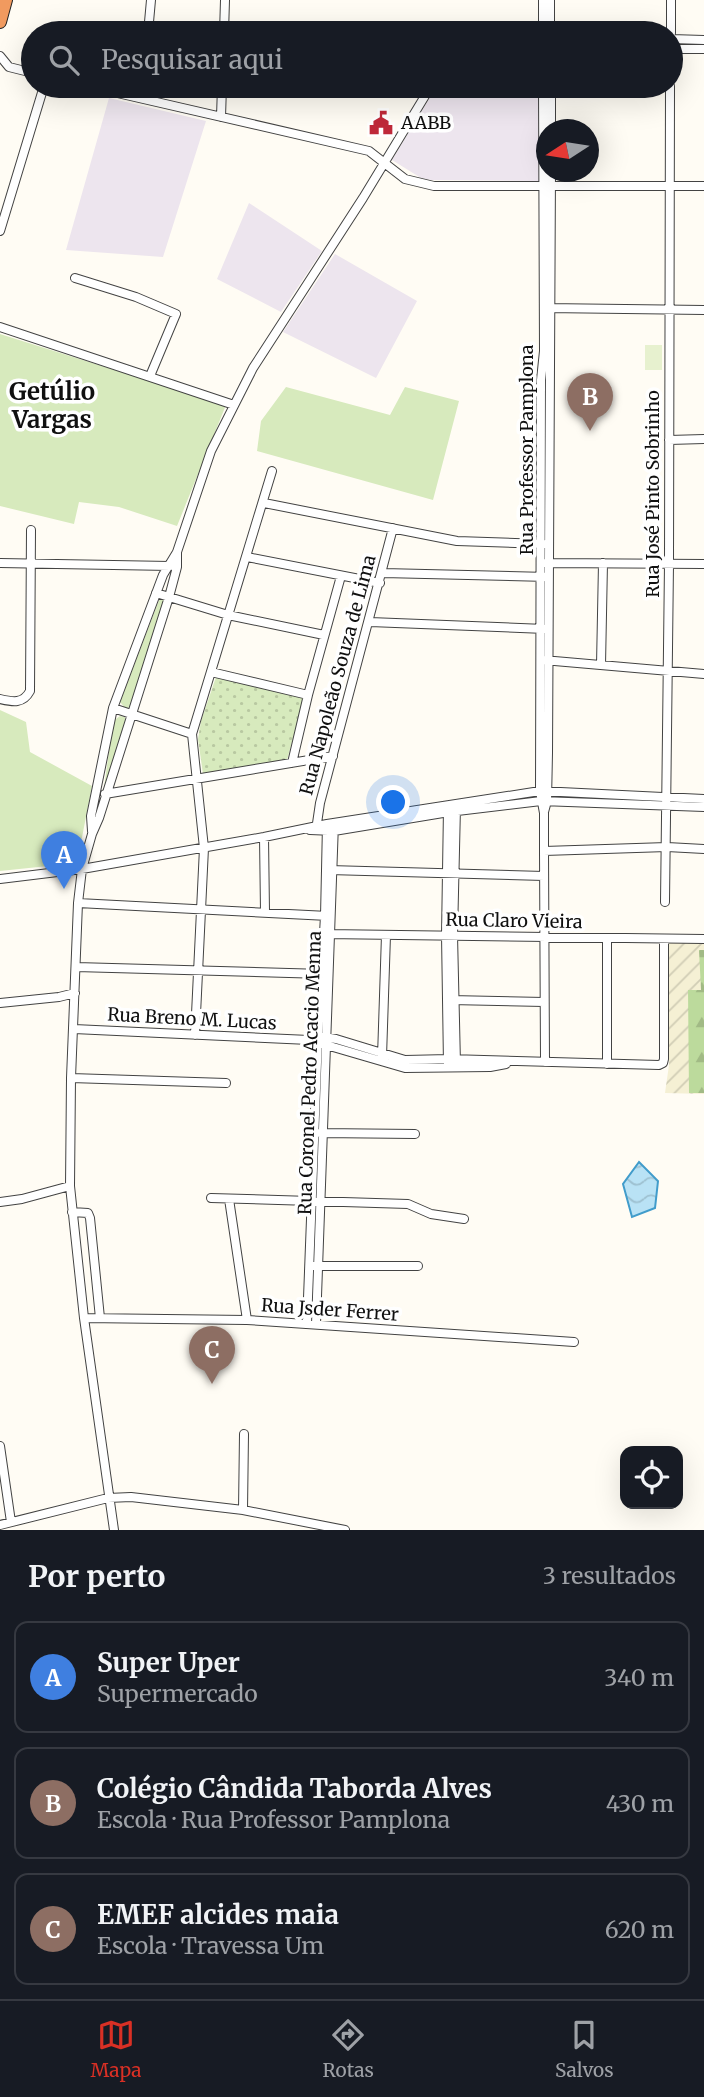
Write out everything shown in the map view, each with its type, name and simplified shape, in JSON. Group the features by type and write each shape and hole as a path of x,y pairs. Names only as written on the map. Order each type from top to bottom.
{"highway":[{"path":"0,22 6,0"}],"street":[{"path":"149,21 151,0"},
{"path":"224,21 225,0"},
{"path":"671,0 671,21"},
{"path":"544,21 546,2"},
{"path":"546,2 548,21"},
{"path":"683,39 704,40"},
{"path":"683,49 704,49"},
{"path":"0,55 9,67 21,70"},
{"path":"0,72 9,67"},
{"path":"0,231 40,98"},
{"path":"142,98 369,151 384,160 395,173 405,179 435,186 704,186"},
{"path":"221,117 222,98"},
{"path":"92,834 91,816 113,708 156,593 172,566 211,451 264,350 363,198 423,98"},
{"name":"Rua Professor Pamplona","path":"544,98 547,118"},
{"name":"Rua Professor Pamplona","path":"545,1062 545,563 541,380 548,351 546,260 550,98"},
{"name":"Rua José Pinto Sobrinho","path":"665,902 670,98"},
{"path":"75,278 176,314 150,376"},
{"path":"547,309 704,310"},
{"path":"0,327 234,405"},
{"path":"669,440 704,439"},
{"path":"194,1035 204,848 192,734 272,471"},
{"path":"264,503 457,541 544,544"},
{"name":"Rua Napoleão Souza de Lima","path":"313,829 393,528"},
{"path":"0,699 20,701 26,699 30,691 32,530"},
{"path":"247,557 380,583"},
{"path":"0,563 172,566"},
{"path":"545,563 704,564"},
{"path":"601,665 603,563"},
{"path":"114,1530 83,1318 72,1212 71,1078 78,903 82,869 92,834 169,597 172,566"},
{"path":"383,573 545,577"},
{"path":"292,763 341,576"},
{"path":"156,593 228,615 324,635"},
{"path":"370,622 545,629"},
{"path":"544,660 704,674"},
{"path":"211,672 308,695"},
{"path":"113,708 192,734"},
{"path":"95,794 198,780 333,756"},
{"path":"0,879 82,869 313,829 511,800 544,791 579,797 667,801 704,799"},
{"path":"511,800 544,801 579,797"},
{"path":"667,801 704,807"},
{"path":"452,808 452,1063"},
{"name":"Rua Coronel Pedro Acacio Menna","path":"312,1324 318,1168 319,1040 328,916 330,827"},
{"path":"264,837 265,912"},
{"path":"544,851 704,849"},
{"path":"330,870 544,876"},
{"path":"78,903 328,916"},
{"name":"Rua Claro Vieira","path":"327,934 704,939"},
{"path":"382,1057 386,934"},
{"path":"607,939 607,1064"},
{"name":"Rua Breno M. Lucas","path":"74,1029 319,1040 382,1057 452,1063 659,1065 664,1059 664,939"},
{"path":"76,967 324,974"},
{"path":"0,1003 75,993"},
{"path":"451,1000 544,1002"},
{"path":"71,1078 226,1083"},
{"path":"318,1133 415,1134"},
{"path":"0,1202 71,1186"},
{"path":"211,1198 408,1204 431,1214 464,1219"},
{"path":"229,1199 247,1320"},
{"path":"72,1212 89,1215 100,1318"},
{"path":"76,1252 93,1252"},
{"path":"314,1266 418,1266"},
{"path":"78,1275 96,1274"},
{"name":"Rua Jsder Ferrer","path":"83,1318 247,1320 574,1342"},
{"path":"243,1510 244,1434"},
{"path":"0,1446 11,1522"},
{"path":"0,1525 108,1498 138,1498 243,1510 345,1530"}],"shaded area":[{"path":"109,98 206,121 163,257 66,250"},
{"path":"430,98 540,98 540,119 536,119 536,181 421,178 392,160"},
{"path":"249,203 322,251 281,312 217,279"},
{"path":"335,254 417,301 376,378 283,332"},
{"path":"669,942 704,942 704,1094 665,1093 669,1065"}],"green space":[{"path":"0,334 226,405 177,526 119,507 79,502 74,524 0,506"},
{"path":"645,345 662,345 662,370 645,370"},
{"path":"286,387 390,415 405,387 459,401 433,500 257,451 261,421"},
{"path":"159,600 164,600 131,706 126,709 120,702"},
{"path":"216,677 304,698 287,760 203,774 198,739 201,721"},
{"path":"0,710 26,722 30,752 92,786 77,863 0,871"},
{"path":"120,716 125,717 125,722 104,788 113,721"},
{"path":"699,950 704,950 704,1093 689,1093 688,990 701,990"}],"water":[{"path":"639,1162 658,1181 655,1208 632,1217 623,1184"}],"place":[{"name":"AABB","path":"381,123"},
{"name":"Colégio Cândida Taborda Alves","path":"590,431"},
{"name":"Super Uper","path":"64,889"},
{"name":"EMEF alcides maia","path":"212,1384"}],"district":[{"name":"Getúlio Vargas","path":"52,406"}]}
